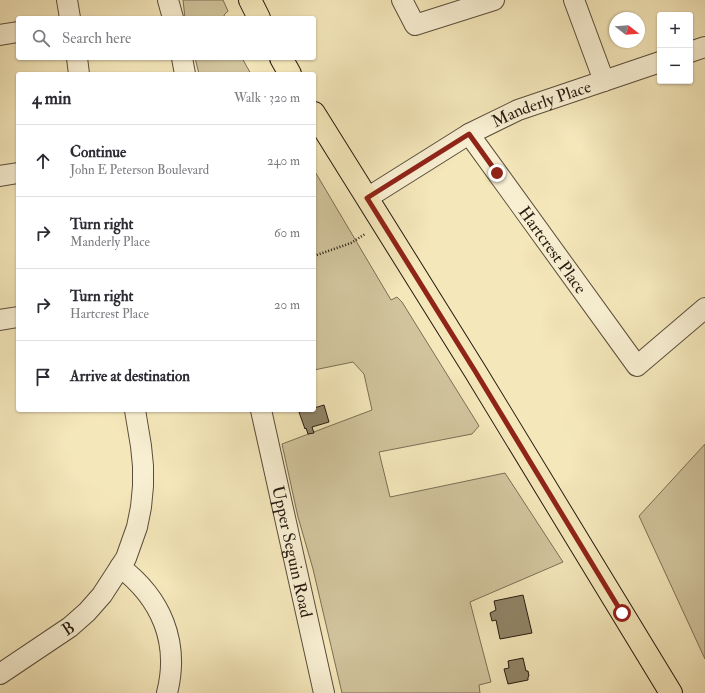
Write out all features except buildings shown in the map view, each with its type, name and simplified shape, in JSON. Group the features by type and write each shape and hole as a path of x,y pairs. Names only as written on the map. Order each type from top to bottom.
{"main road":[{"path":"250,0 258,16"},
{"path":"282,60 289,72"},
{"path":"316,116 475,371 671,693"}],"street":[{"path":"66,0 70,16"},
{"path":"168,0 172,16"},
{"path":"402,0 415,25 494,0"},
{"path":"574,0 604,81"},
{"path":"0,35 16,32"},
{"path":"693,51 705,47"},
{"path":"77,60 79,72"},
{"path":"182,60 185,72"},
{"name":"Manderly Place","path":"367,198 469,134 518,110 657,63"},
{"name":"Hartcrest Place","path":"469,134 637,366 705,308"},
{"path":"0,176 16,173"},
{"path":"0,320 16,317"},
{"name":"B","path":"0,674 70,627 87,612 102,595 126,558 137,526 143,486 141,446 135,412"},
{"name":"Upper Seguin Road","path":"261,412 324,693"},
{"path":"120,566 147,592 160,612 168,635 171,659 171,670 167,693"}],"path":[{"path":"316,255 351,243 365,234"}],"shaded area":[{"path":"183,0 223,0 228,11 224,16 185,16"},
{"path":"196,60 243,60 250,72 198,72"},
{"path":"316,173 391,300 397,297 402,302 479,426 472,434 379,452 390,497 505,473 563,562 470,602 491,682 479,685 480,693 342,693 313,569 298,517 282,444 372,410 364,374 353,362 316,370"},
{"path":"705,444 705,659 639,516"}],"route":[{"path":"497,173 469,134 367,198 475,371 622,613"}]}
